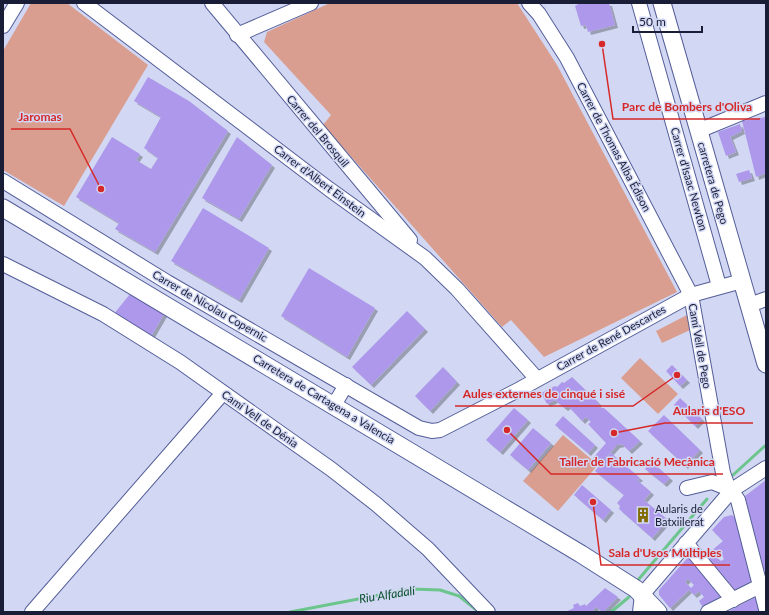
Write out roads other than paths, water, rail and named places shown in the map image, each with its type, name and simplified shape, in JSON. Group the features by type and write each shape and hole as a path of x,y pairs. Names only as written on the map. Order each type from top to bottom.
{"main road":[{"name":"carretera de Pego","path":"662,3 766,364"},
{"name":"Carretera de Cartagena a Valencia","path":"3,208 581,554 628,584 642,595 658,612"}],"street":[{"path":"3,26 17,3"},
{"name":"Carrer d'Albert Einstein","path":"84,3 323,184 425,258 458,289 537,379"},
{"name":"Carrer del Brosquil","path":"212,3 230,23 237,35 425,258"},
{"path":"237,35 311,3"},
{"name":"Carrer de Thomas Alba Édison","path":"529,3 539,14 567,58 691,295"},
{"name":"Carrer d'Isaac Newton","path":"639,3 719,286"},
{"path":"698,131 766,103"},
{"name":"Carrer de Nicolau Copernic","path":"3,181 167,282 419,428"},
{"name":"Camí Vell de Dénia","path":"3,264 104,314 180,362 331,469 376,504 428,548 488,612"},
{"name":"Carrer de René Descartes","path":"419,428 432,431 440,430 691,295 742,280"},
{"name":"Camí Vell de Pego","path":"691,295 723,473 738,500 763,585 766,609"},
{"path":"749,305 766,299"},
{"path":"334,405 346,385"},
{"path":"32,612 223,393"},
{"path":"640,612 642,595 732,490 766,468"},
{"path":"687,488 709,478 732,490"},
{"path":"686,544 733,600"},
{"path":"708,612 763,585"}],"waterway":[{"name":"Riu Alfadalí","path":"733,475 766,445"},
{"name":"Riu Alfadalí","path":"638,580 707,499"},
{"name":"Riu Alfadalí","path":"290,612 411,589 440,590 459,596 479,612"},
{"name":"Riu Alfadalí","path":"611,612 629,597"}],"place":[{"name":"Parc de Bombers d'Oliva","path":"602,44"},
{"name":"Jaromas","path":"101,189"},
{"name":"Aules externes de cinqué i sisé","path":"677,375"},
{"name":"Taller de Fabricació Mecànica","path":"507,430"},
{"name":"Aularis d'ESO","path":"614,433"},
{"name":"Sala d'Usos Múltiples","path":"593,502"},
{"name":"Aularis de Batxiilerat","path":"643,515"}]}
